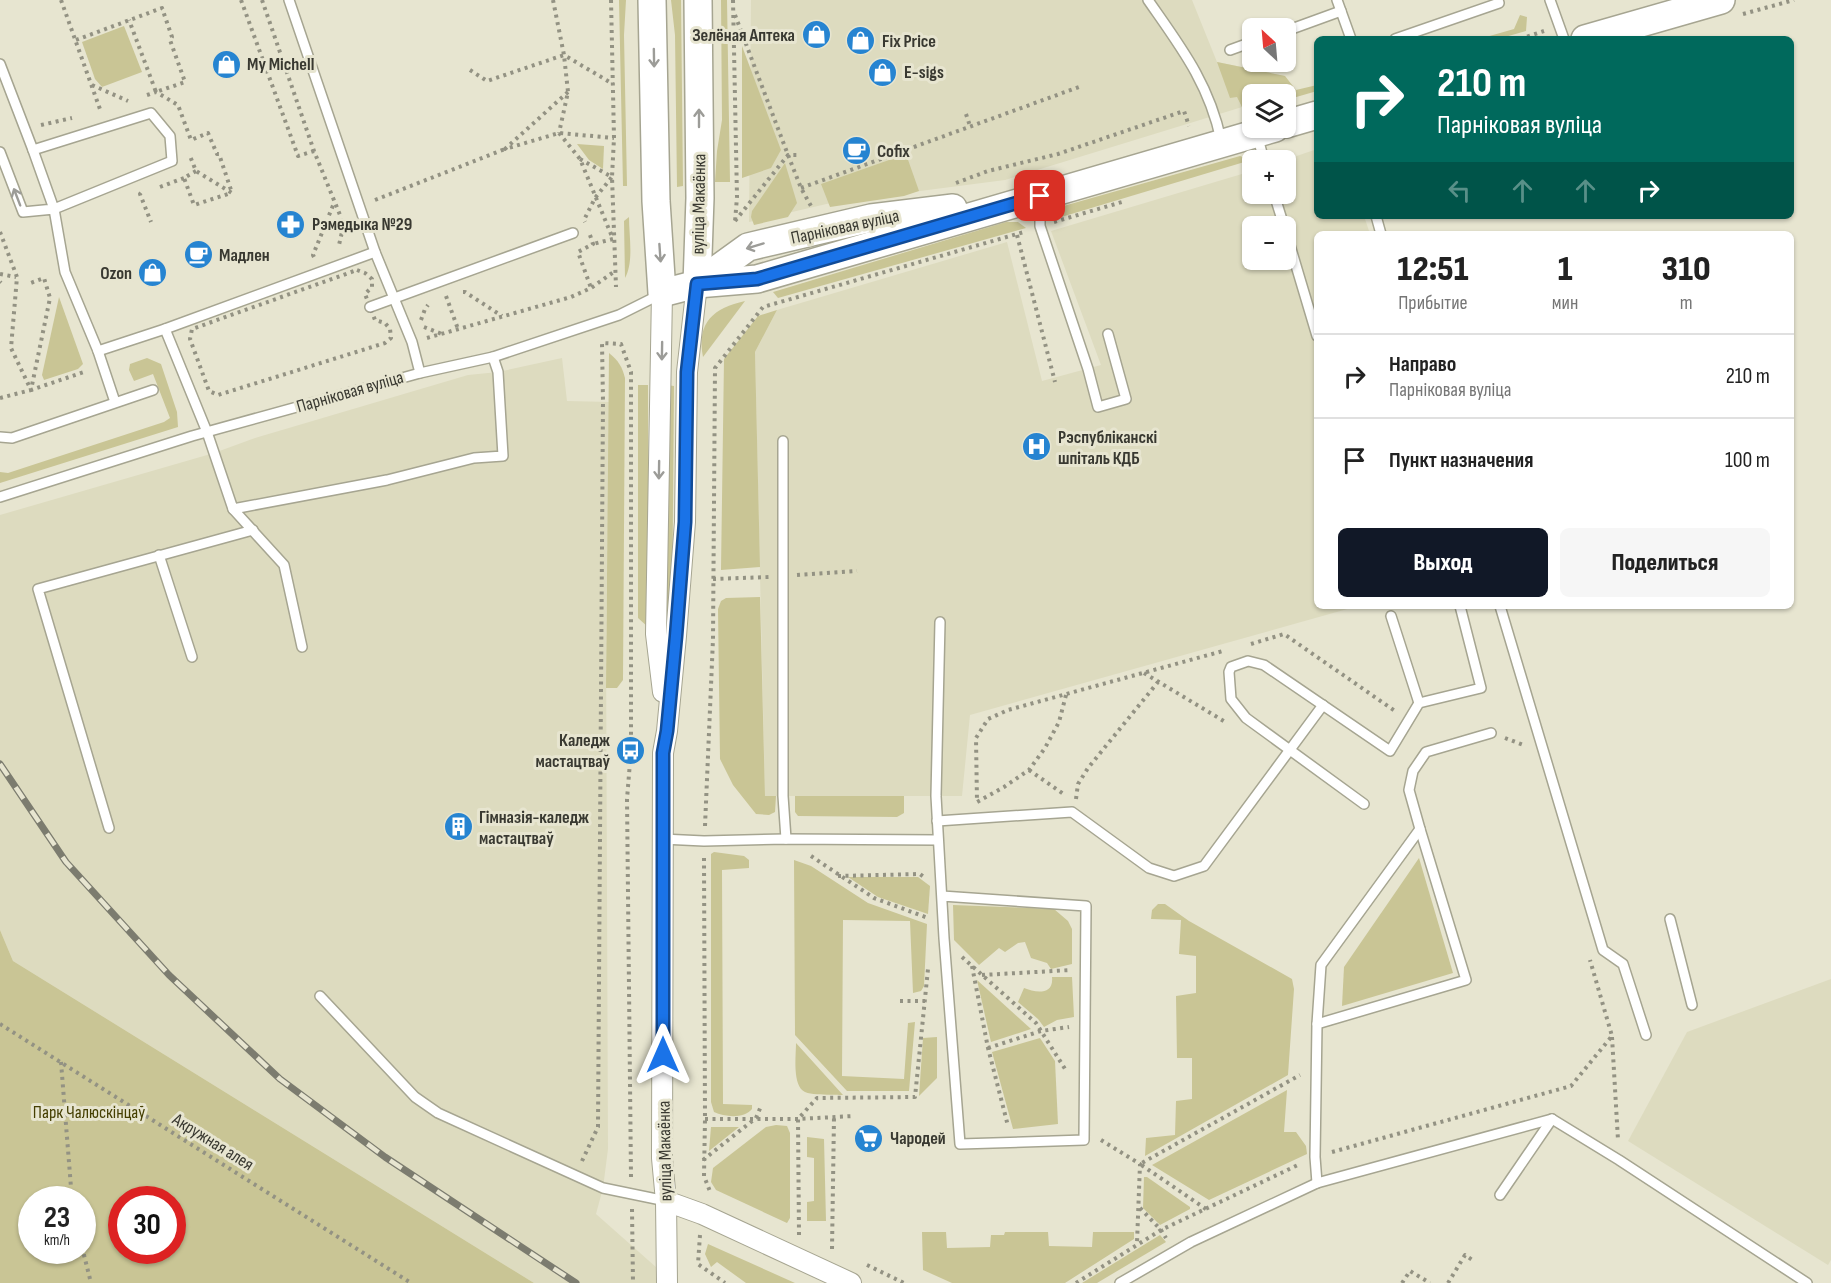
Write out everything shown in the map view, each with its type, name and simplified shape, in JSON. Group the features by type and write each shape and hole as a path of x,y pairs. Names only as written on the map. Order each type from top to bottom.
{"street":[{"name":"вуліца Макаёнка","path":"652,0 657,201 662,293 656,634 667,731"},
{"path":"1595,36 1721,0"},
{"name":"вуліца Макаёнка","path":"667,1283 663,1158 663,753 667,731 685,522 687,372 697,284 700,198 701,4"},
{"path":"1296,121 1314,116"},
{"name":"Парніковая вуліца","path":"662,293 697,284 757,279 1040,196 1220,133 1242,132"},
{"path":"666,1201 702,1214 851,1283"}],"lane":[{"path":"290,0 375,252 411,342 420,373"},
{"path":"1148,0 1199,76 1220,133"},
{"path":"1337,0 1350,36"},
{"path":"1404,36 1499,3 1498,0"},
{"path":"1550,0 1563,36"},
{"path":"1296,27 1341,11"},
{"path":"1230,50 1242,46"},
{"path":"0,64 54,209 65,272 98,351 115,402"},
{"path":"0,152 23,212 54,209 172,161 170,136 151,112 33,150"},
{"path":"1040,196 1040,226 1088,369 1098,406 1126,399 1108,334"},
{"path":"370,307 573,233"},
{"path":"98,351 165,329 375,252"},
{"path":"1296,266 1314,326"},
{"name":"Парніковая вуліца","path":"0,497 207,432 420,373 493,357 619,315 662,293"},
{"path":"165,329 207,432 234,509 284,565 302,646"},
{"path":"234,509 387,480 474,458 503,456 498,372 493,357"},
{"path":"0,436 12,438 153,390"},
{"path":"783,441 783,796 786,839"},
{"path":"109,828 38,588 253,530"},
{"path":"159,555 192,657"},
{"path":"1364,804 1246,718 1231,699 1229,672 1231,667 1248,661 1264,665 1390,751 1419,703 1481,688 1461,609"},
{"path":"1501,609 1603,950 1623,964 1646,1035"},
{"path":"1391,616 1419,703"},
{"path":"940,622 937,821 944,939 960,1144 1084,1140 1086,906 942,896"},
{"path":"937,821 1072,812 1149,868 1174,876 1204,866 1323,705"},
{"path":"1317,1024 1466,980 1409,790 1413,771 1425,752 1491,733"},
{"path":"1317,1184 1315,1157 1317,1024 1321,965 1420,829"},
{"path":"662,839 704,841 938,840"},
{"path":"1670,920 1692,1005"},
{"path":"320,996 415,1097 438,1113 603,1188 666,1201"},
{"path":"1500,1195 1552,1119"},
{"path":"1119,1283 1175,1251 1317,1184 1552,1119 1807,1283"}],"path":[{"path":"61,0 107,126"},
{"path":"242,0 298,156 314,151"},
{"path":"262,0 314,151 340,216 342,232 339,245 330,248"},
{"path":"553,0 564,55 568,93 559,133"},
{"path":"611,0 614,84 613,239 616,287"},
{"path":"734,0 735,222"},
{"path":"76,40 165,7 172,38 170,40 185,82 119,105"},
{"path":"734,12 801,188 814,213"},
{"path":"129,20 156,92 178,105 191,140"},
{"path":"470,70 487,81 564,55 614,84"},
{"path":"92,85 129,101"},
{"path":"801,188 1079,87"},
{"path":"505,149 568,93"},
{"path":"90,114 110,108"},
{"path":"955,183 988,171 1058,154 1184,111 1190,129 1220,133"},
{"path":"966,114 970,126"},
{"path":"25,129 79,116"},
{"path":"184,142 208,133 219,154 232,193"},
{"path":"340,216 359,206 505,149 559,133 614,138"},
{"path":"559,133 580,159 613,239"},
{"path":"188,152 196,171 232,193"},
{"path":"788,155 798,155"},
{"path":"735,222 788,155"},
{"path":"580,159 612,177"},
{"path":"130,198 184,178 196,171"},
{"path":"184,178 194,205 232,193"},
{"path":"140,194 151,222"},
{"path":"713,1199 704,1176 703,1160 705,1119 704,841 712,639 715,368 763,307 1017,235 1130,200"},
{"path":"322,251 313,255 334,202"},
{"path":"735,222 744,230"},
{"path":"0,232 16,277 12,348 30,390"},
{"path":"1017,235 1055,381"},
{"path":"593,244 613,239"},
{"path":"357,270 372,279 372,287 365,294 370,307 375,320 385,323 390,329 391,338 385,343 218,395 209,391 190,339 192,329 357,270"},
{"path":"411,342 571,297 591,288 615,271"},
{"path":"0,274 16,277"},
{"path":"28,284 44,278 50,298 30,390"},
{"path":"441,281 458,329"},
{"path":"438,300 465,292 503,316"},
{"path":"429,303 419,325 442,334"},
{"path":"575,1175 598,1127 602,344 621,344 631,372 631,750 627,811 629,1157 632,1194 633,1283"},
{"path":"0,398 103,366"},
{"path":"1241,646 1284,634 1408,720"},
{"path":"1066,695 1059,722 1045,748 1029,770 977,802 976,738 988,719 1008,711 1230,649"},
{"path":"1144,673 1229,724"},
{"path":"1029,770 1075,802 1078,784 1088,768 1158,682"},
{"path":"1491,733 1527,747"},
{"path":"838,876 920,874 926,878"},
{"path":"932,910 932,920"},
{"path":"1589,958 1612,1036 1619,1160"},
{"path":"788,1231 799,1236 798,1119 817,1098 915,1097 928,966"},
{"path":"972,966 988,1048 1012,1142"},
{"path":"982,975 1085,970"},
{"path":"900,1001 925,1001"},
{"name":"Акружная алея","path":"0,1024 411,1283"},
{"path":"988,1048 1041,1031 1084,1025"},
{"path":"1076,1283 1161,1230 1315,1157 1571,1086 1612,1036"},
{"path":"61,1062 71,1186"},
{"path":"1140,1164 1317,1066"},
{"path":"703,1160 756,1118 761,1106"},
{"path":"705,1119 798,1119 854,1116"},
{"path":"821,1245 832,1249 834,1117"},
{"path":"1084,1129 1206,1209"},
{"path":"1137,1244 1140,1164"},
{"path":"1139,1208 1161,1230 1175,1251"},
{"path":"1448,1283 1465,1255 1474,1261"},
{"path":"86,1264 91,1283"},
{"path":"698,1264 725,1283"},
{"path":"863,1264 904,1283"},
{"path":"1402,1283 1410,1271 1430,1283"}],"shaded area":[{"path":"751,0 1192,0 1217,62 1242,67 1242,72 1266,72 1285,76 1270,84 1242,84 1242,107 1005,180 835,202 749,222"},
{"name":"Рэспубліканскі шпіталь КДБ","path":"1314,150 1314,219 1365,219 1369,231 1314,231 1314,609 1347,609 970,715 962,796 765,796 755,352 777,310 1007,242 1042,381 1101,365 1051,231 1242,174 1242,204 1296,204 1296,156"},
{"path":"562,358 567,401 610,402 606,634 608,1149 603,1188 596,1214 674,1283 534,1283 13,961 0,930 0,515 214,453 255,438 468,375 498,372"},
{"path":"1831,979 1831,1260 1828,1265 1628,1141 1687,1032"}],"green space":[{"path":"619,0 626,0 624,35 627,186 623,186"},
{"path":"671,0 681,0 683,186 677,187 675,35"},
{"path":"721,0 727,0 730,182 715,182 722,120"},
{"path":"1520,15 1527,17 1526,31 1508,36 1490,36 1514,29"},
{"path":"124,26 142,72 102,87 95,79 82,42"},
{"path":"742,46 781,150 771,168 742,178"},
{"path":"1217,62 1242,67 1242,72 1266,72 1285,76 1291,84 1242,84 1242,107 1237,97 1230,98"},
{"path":"1314,86 1314,92 1296,97 1296,90"},
{"path":"577,144 604,146 603,169 589,160"},
{"path":"906,154 919,191 904,196 830,207 821,184"},
{"path":"1242,157 1242,163 1048,221 1060,207"},
{"path":"785,163 797,203 788,217 754,225 751,217 752,211"},
{"path":"629,217 630,257 625,278 624,221"},
{"path":"1006,222 1018,222 1026,228 778,298 773,292"},
{"path":"59,297 83,364 78,369 44,380 42,375"},
{"path":"745,301 703,357 702,334 710,318 724,308"},
{"path":"777,310 755,352 760,567 721,570 724,359 758,316"},
{"path":"609,353 620,364 625,378 623,680 617,688 606,688"},
{"path":"147,358 161,364 177,412 178,427 0,483 0,472 8,473 164,422 170,418 153,374 134,381 129,370 130,364"},
{"path":"638,385 648,385 648,627 638,618"},
{"path":"666,385 674,386 672,627 665,626"},
{"path":"760,597 765,796 776,796 775,812 769,815 756,814 733,785 720,759 718,609 721,601 726,598"},
{"path":"795,796 904,796 904,813 897,817 798,816 795,812"},
{"path":"714,852 744,856 749,860 749,868 722,870 723,1104 752,1105 749,1112 734,1116 714,1112 711,1102 711,854"},
{"path":"1419,858 1453,973 1342,1006 1344,967"},
{"path":"794,860 811,866 868,903 927,924 924,986 921,991 913,993 910,921 843,920 842,1076 904,1079 908,1023 915,1022 909,1091 847,1091 795,1035"},
{"path":"848,877 918,877 930,886 928,914 878,897"},
{"path":"1158,904 1165,904 1189,921 1292,979 1294,989 1288,1075 1145,1156 1146,1138 1175,1135 1176,1101 1192,1099 1192,1058 1177,1058 1176,996 1196,993 1196,956 1179,954 1181,920 1151,919 1152,910"},
{"path":"953,905 1054,909 1068,921 1072,929 1072,964 1051,969 1047,963 1031,958 1025,942 1018,943 1005,952 999,948 979,965 954,940"},
{"name":"Парк Чалюскінцаў","path":"0,930 13,961 534,1283 0,1283"},
{"path":"1052,977 1072,977 1074,1017 1057,1020 1044,1027 1018,1002 1024,988 1034,991 1047,990 1052,983"},
{"path":"977,980 1031,1029 991,1042"},
{"path":"937,1037 937,1078 919,1096 923,1038"},
{"path":"1040,1038 1055,1061 1058,1124 1013,1129 992,1052"},
{"path":"796,1043 843,1095 814,1094 801,1089 796,1077"},
{"path":"1287,1090 1284,1132 1296,1132 1306,1146 1307,1154 1209,1200 1152,1165"},
{"path":"787,1126 790,1133 790,1218 787,1223 716,1190 711,1182 713,1168 766,1127"},
{"path":"711,1127 739,1127 709,1151"},
{"path":"807,1137 824,1139 826,1221 807,1221 807,1202 814,1201 814,1158 807,1157"},
{"path":"1144,1177 1190,1209 1160,1225 1143,1208"},
{"path":"922,1232 946,1232 947,1248 990,1247 991,1235 1004,1235 1005,1232 1048,1232 1049,1246 1092,1247 1093,1232 1134,1232 1134,1239 1065,1283 952,1283 923,1270"},
{"path":"1160,1235 1166,1242 1097,1283 1082,1283"},
{"path":"708,1244 795,1283 746,1283 717,1262 711,1267 705,1254"}],"railway":[{"path":"0,764 66,862 169,975 280,1079 385,1157 576,1283"}],"place":[{"name":"Зелёная Аптека","path":"816,35"},
{"name":"Fix Price","path":"861,41"},
{"name":"My Michell","path":"226,64"},
{"name":"E-sigs","path":"883,72"},
{"name":"Cofix","path":"856,151"},
{"name":"Рэмедыка №29","path":"291,224"},
{"name":"Мадлен","path":"198,255"},
{"name":"Ozon","path":"153,273"},
{"name":"Рэспубліканскі шпіталь КДБ","path":"1037,447"},
{"name":"Каледж мастацтваў","path":"631,750"},
{"name":"Гімназія-каледж мастацтваў","path":"458,827"},
{"name":"Чародей","path":"869,1138"}],"route":[{"path":"663,1055 663,753 667,731 685,522 687,372 697,284 757,279 1040,196"}]}
